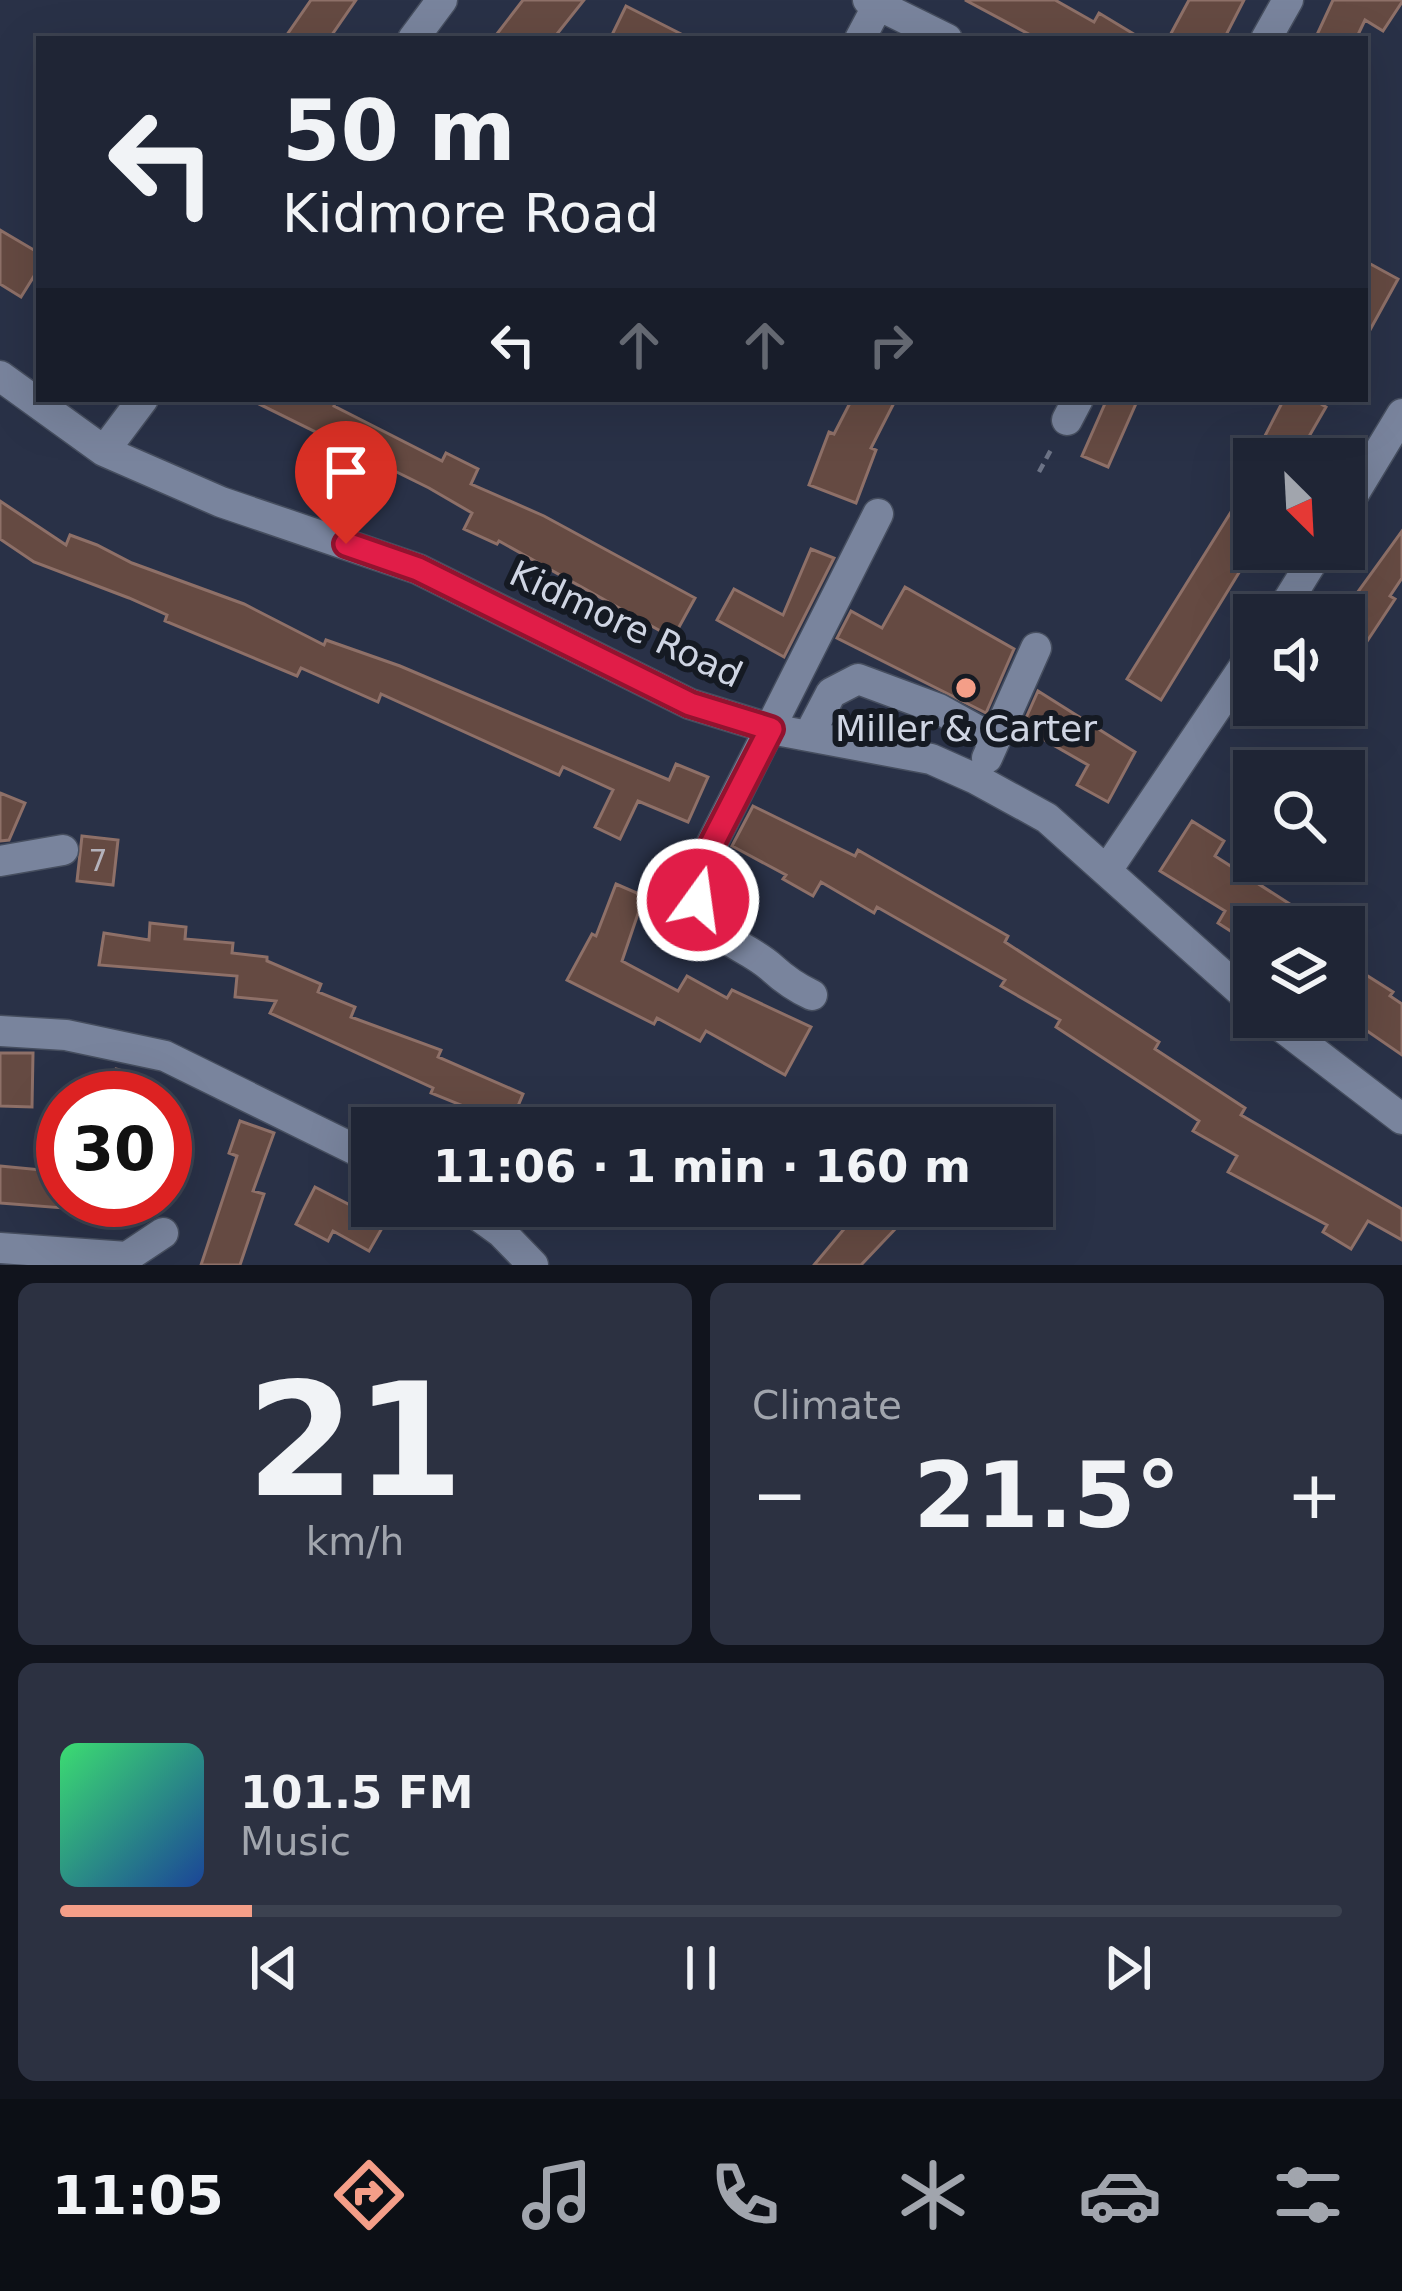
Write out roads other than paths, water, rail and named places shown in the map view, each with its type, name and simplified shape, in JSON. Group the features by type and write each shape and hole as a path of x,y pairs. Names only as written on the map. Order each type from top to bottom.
{"street":[{"path":"415,36 442,0"},
{"path":"1268,36 1288,0"},
{"path":"861,36 873,2 941,36"},
{"name":"Kidmore Road","path":"0,376 36,402"},
{"name":"Kidmore Road","path":"36,402 104,451 221,502 418,569 690,704 771,729 931,759 976,779 1047,818 1233,985"},
{"path":"104,451 141,402"},
{"path":"1365,476 1402,415"},
{"path":"812,995 724,941 706,916 695,888 700,867 878,514"},
{"path":"976,779 1036,648"},
{"path":"809,735 831,693 858,679 939,709 995,740"},
{"path":"1107,870 1233,683"},
{"path":"0,861 63,850"},
{"path":"0,1031 66,1035 165,1056 351,1148"},
{"path":"1296,1038 1402,1119"},
{"path":"494,1227 533,1265"},
{"path":"0,1248 127,1257 163,1233"}],"place":[{"name":"Miller & Carter","path":"966,688"}]}
